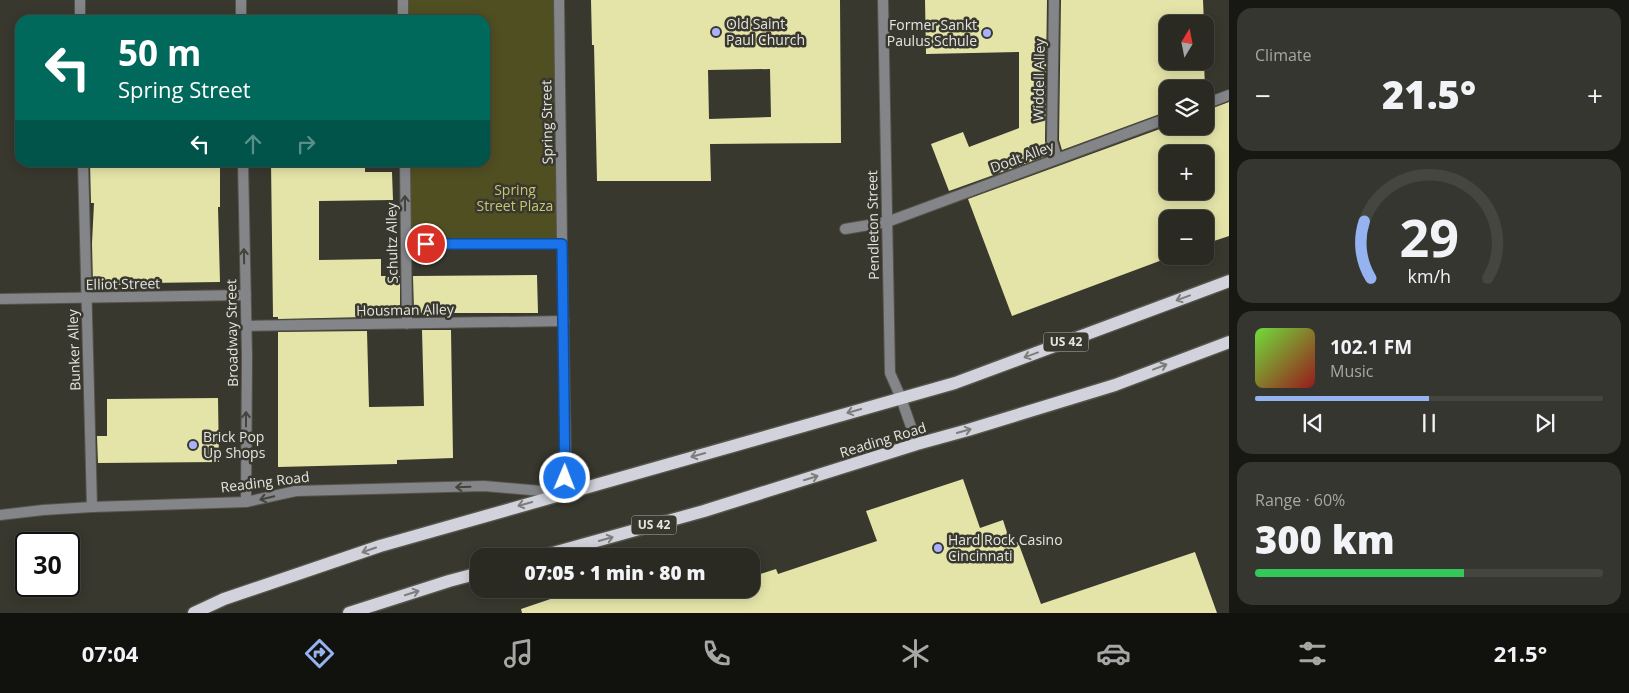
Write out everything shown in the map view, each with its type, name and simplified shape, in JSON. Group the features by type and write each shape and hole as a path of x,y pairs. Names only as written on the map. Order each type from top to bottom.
{"main road":[{"name":"Reading Road","path":"194,613 224,599 380,546 564,492 955,383 1229,281"},
{"name":"Reading Road","path":"571,548 704,511 1114,385 1229,342"},
{"path":"349,613 470,575"}],"street":[{"path":"80,0 80,15"},
{"path":"241,0 241,15"},
{"path":"403,0 403,15"},
{"name":"Spring Street","path":"560,0 566,462 564,492"},
{"name":"Pendleton Street","path":"883,0 890,373 917,444"},
{"name":"Widdell Alley","path":"1054,0 1052,142 1057,159"},
{"path":"1214,101 1229,95"},
{"name":"Dodt Alley","path":"844,229 887,222 1159,121"},
{"name":"Bunker Alley","path":"83,167 92,508"},
{"name":"Broadway Street","path":"243,167 246,295 246,502"},
{"name":"Schultz Alley","path":"405,167 407,324"},
{"path":"406,244 562,244"},
{"name":"Elliot Street","path":"0,299 246,295"},
{"name":"Housman Alley","path":"246,326 564,322"},
{"name":"Reading Road","path":"0,516 43,510 246,502 296,491 484,486 564,492"}],"green space":[{"name":"Spring Street Plaza","path":"402,0 559,0 562,244 406,244 405,167 490,167 490,15 403,15"}],"building":[{"path":"591,0 840,0 841,143 710,144 711,181 597,181 594,45 592,45","holes":["770,69 771,117 709,119 708,70"]},
{"path":"925,0 1047,0 1045,141 1049,155 949,191 931,144 963,132 969,147 1019,128 1019,52 926,54"},
{"path":"1061,0 1203,0 1204,15 1159,15 1159,70 1204,70 1205,80 1159,80 1159,114 1062,150 1059,140"},
{"path":"1229,102 1229,236 1214,241 1214,210 1159,210 1159,261 1012,316 968,199 1159,129 1159,135 1214,135 1214,108"},
{"path":"90,167 220,167 220,207 218,207 220,282 147,283 147,286 93,284 92,243 94,203 91,203"},
{"path":"271,167 365,167 365,172 392,172 393,200 319,201 319,260 381,259 381,276 400,276 400,311 367,311 367,317 278,319 278,317 273,317"},
{"path":"537,275 538,313 450,313 450,316 422,316 422,313 415,314 414,311 413,276"},
{"path":"422,330 451,330 453,458 397,460 397,464 278,467 278,332 367,331 369,407 424,406"},
{"path":"218,398 219,462 98,463 97,436 107,436 107,399"},
{"name":"Hard Rock Casino Cincinnati","path":"963,479 980,528 1003,520 1011,545 1018,542 1041,604 1195,552 1217,613 522,613 521,609 553,598 760,598 760,574 776,569 778,574 877,541 866,511"}],"place":[{"name":"Old Saint Paul Church","path":"716,32"},
{"name":"Former Sankt Paulus Schule","path":"987,33"},
{"name":"Brick Pop Up Shops","path":"193,445"},
{"name":"Hard Rock Casino Cincinnati","path":"938,548"}],"route":[{"path":"426,244 562,244 565,478"}]}
